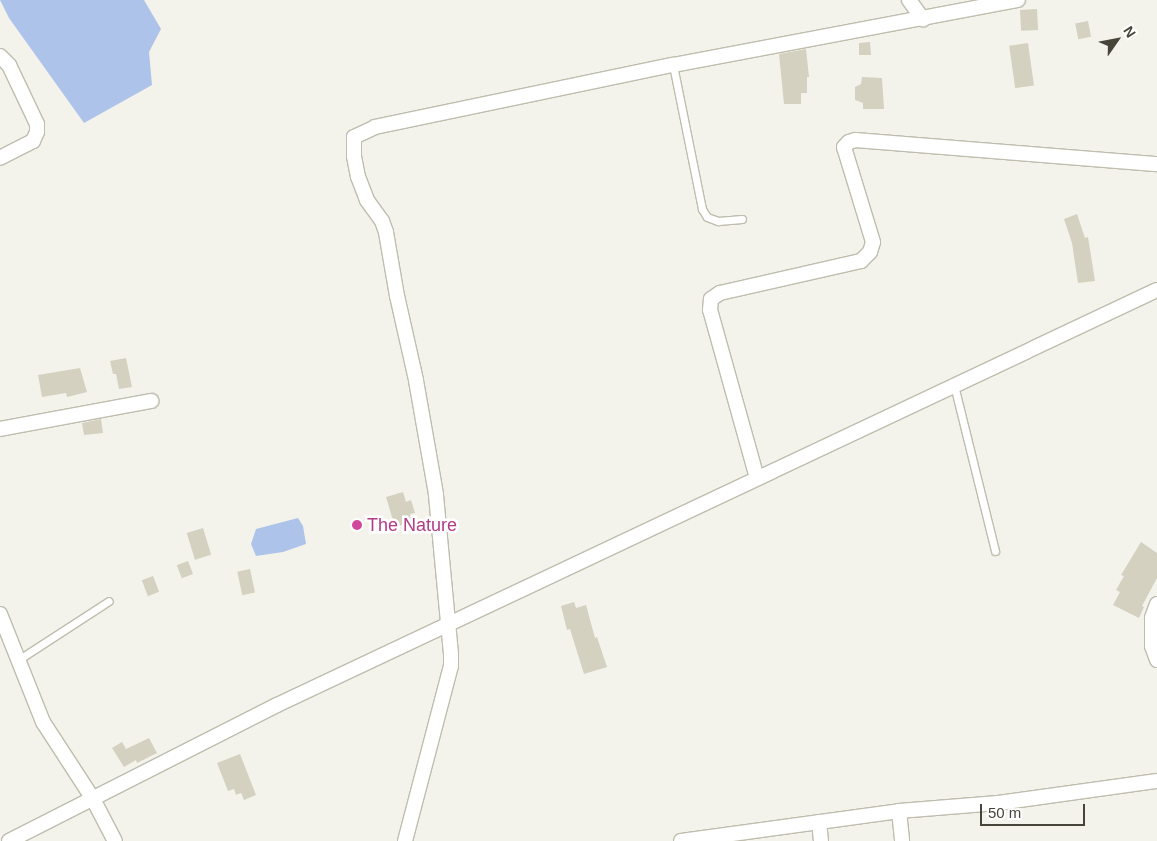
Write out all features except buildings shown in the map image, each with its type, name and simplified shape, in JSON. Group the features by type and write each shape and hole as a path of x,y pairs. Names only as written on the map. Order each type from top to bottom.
{"street":[{"path":"909,0 923,19"},
{"path":"405,841 451,666 449,623 436,494 416,380 397,296 386,232 382,221 367,200 358,177 354,156 354,137 376,127 673,65 1018,0"},
{"path":"0,56 9,65 37,124 37,132 33,141 0,158"},
{"path":"757,478 710,310 711,299 720,293 861,261 870,252 873,242 844,147 849,142 856,140 1157,164"},
{"path":"9,841 276,705 436,632 449,623 1157,290"},
{"path":"0,429 151,402"},
{"path":"1157,604 1152,618 1152,646 1157,660"},
{"path":"0,614 43,722 93,799 115,841"},
{"path":"681,841 899,811 998,803 1157,780"},
{"path":"899,811 902,841"},
{"path":"819,822 821,841"}],"lane":[{"path":"673,65 702,209 707,216 718,221 742,219"},
{"path":"954,385 995,551"},
{"path":"18,660 109,601"}],"water":[{"path":"0,0 144,0 161,29 149,52 152,85 84,123 9,18"},
{"path":"298,518 303,526 306,544 283,552 256,556 251,544 256,529"}],"place":[{"name":"The Nature","path":"357,525"}]}
